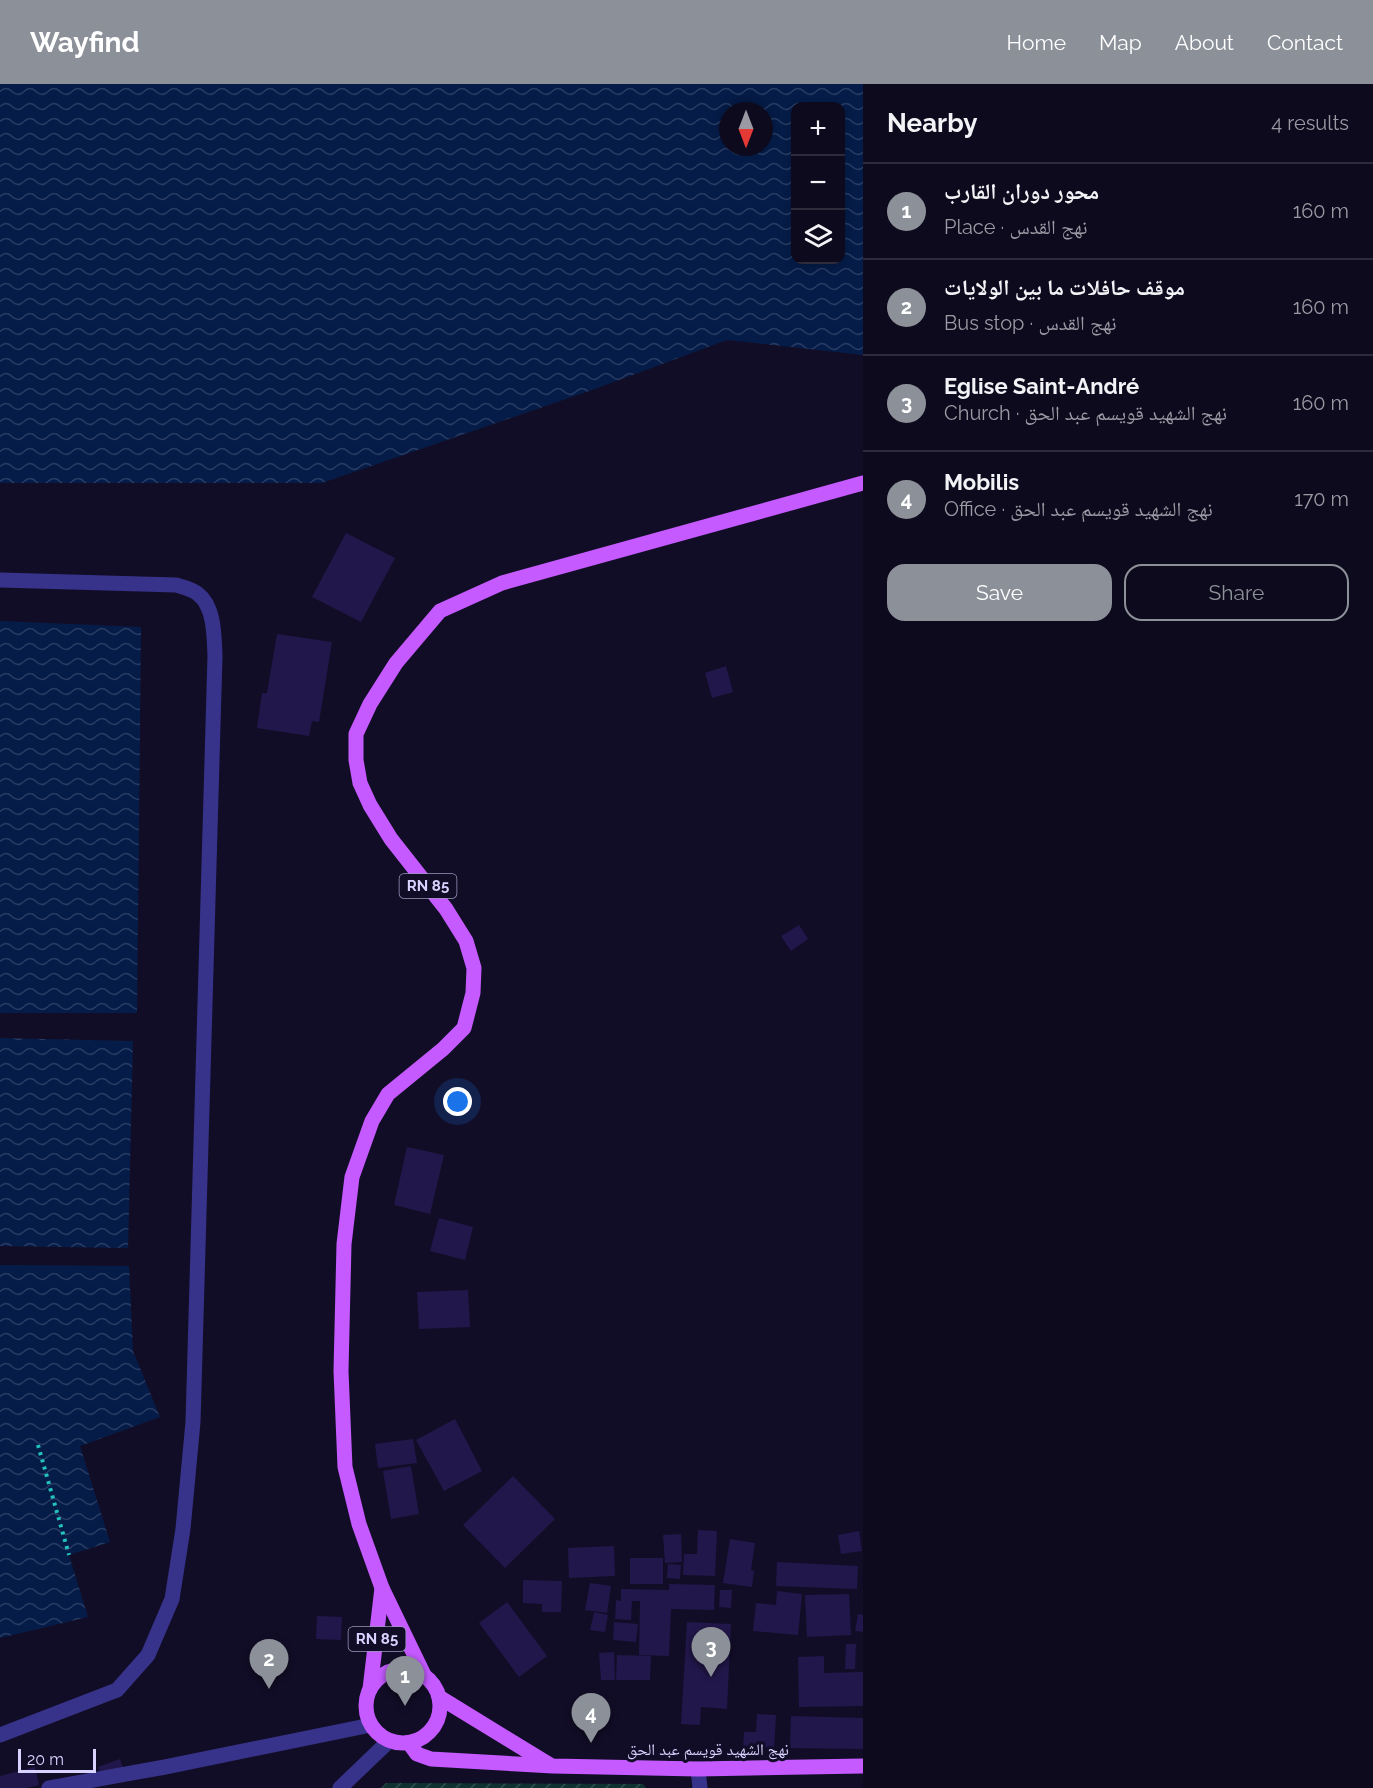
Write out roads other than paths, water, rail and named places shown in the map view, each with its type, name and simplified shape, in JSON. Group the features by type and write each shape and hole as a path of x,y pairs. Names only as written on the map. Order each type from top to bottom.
{"main road":[{"name":"RN 85","path":"425,1677 382,1588 359,1524 344,1456 341,1411 344,1244 352,1177 372,1121 388,1094 464,1028 473,993 474,968 466,941 446,909 391,840 370,805 360,783 356,760 356,734 370,704 396,663 440,611 502,583 863,483"},
{"name":"RN 85","path":"370,1689 382,1588"},
{"path":"401,1669 413,1671 425,1677 434,1686 439,1697 440,1709 437,1721 430,1731 421,1739 409,1743 389,1741 378,1734 371,1725 366,1701 370,1689 378,1679 389,1672 401,1669"},
{"path":"439,1697 553,1766"},
{"name":"نهج الشهيد قويسم عبد الحق","path":"409,1743 417,1754 431,1759 553,1766 698,1769 863,1766"}],"street":[{"path":"0,580 176,585 199,594 207,606 213,624 215,656 194,1422 183,1530 172,1599 148,1655 117,1690 0,1735"},
{"path":"49,1788 371,1725"},
{"path":"340,1788 389,1741"},
{"path":"698,1769 700,1788"}],"water":[{"path":"0,84 863,84 863,355 727,340 592,390 322,483 0,483"},
{"path":"0,621 141,627 137,1013 0,1013"},
{"path":"0,1038 133,1041 128,1248 0,1246"},
{"path":"0,1265 129,1266 133,1351 160,1417 80,1446 110,1542 69,1555 88,1617 0,1638"}],"place":[{"name":"Eglise Saint-André","path":"711,1677"},
{"name":"موقف حافلات ما بين الولايات","path":"269,1689"},
{"name":"محور دوران القارب","path":"405,1706"},
{"name":"Mobilis","path":"591,1743"}]}
